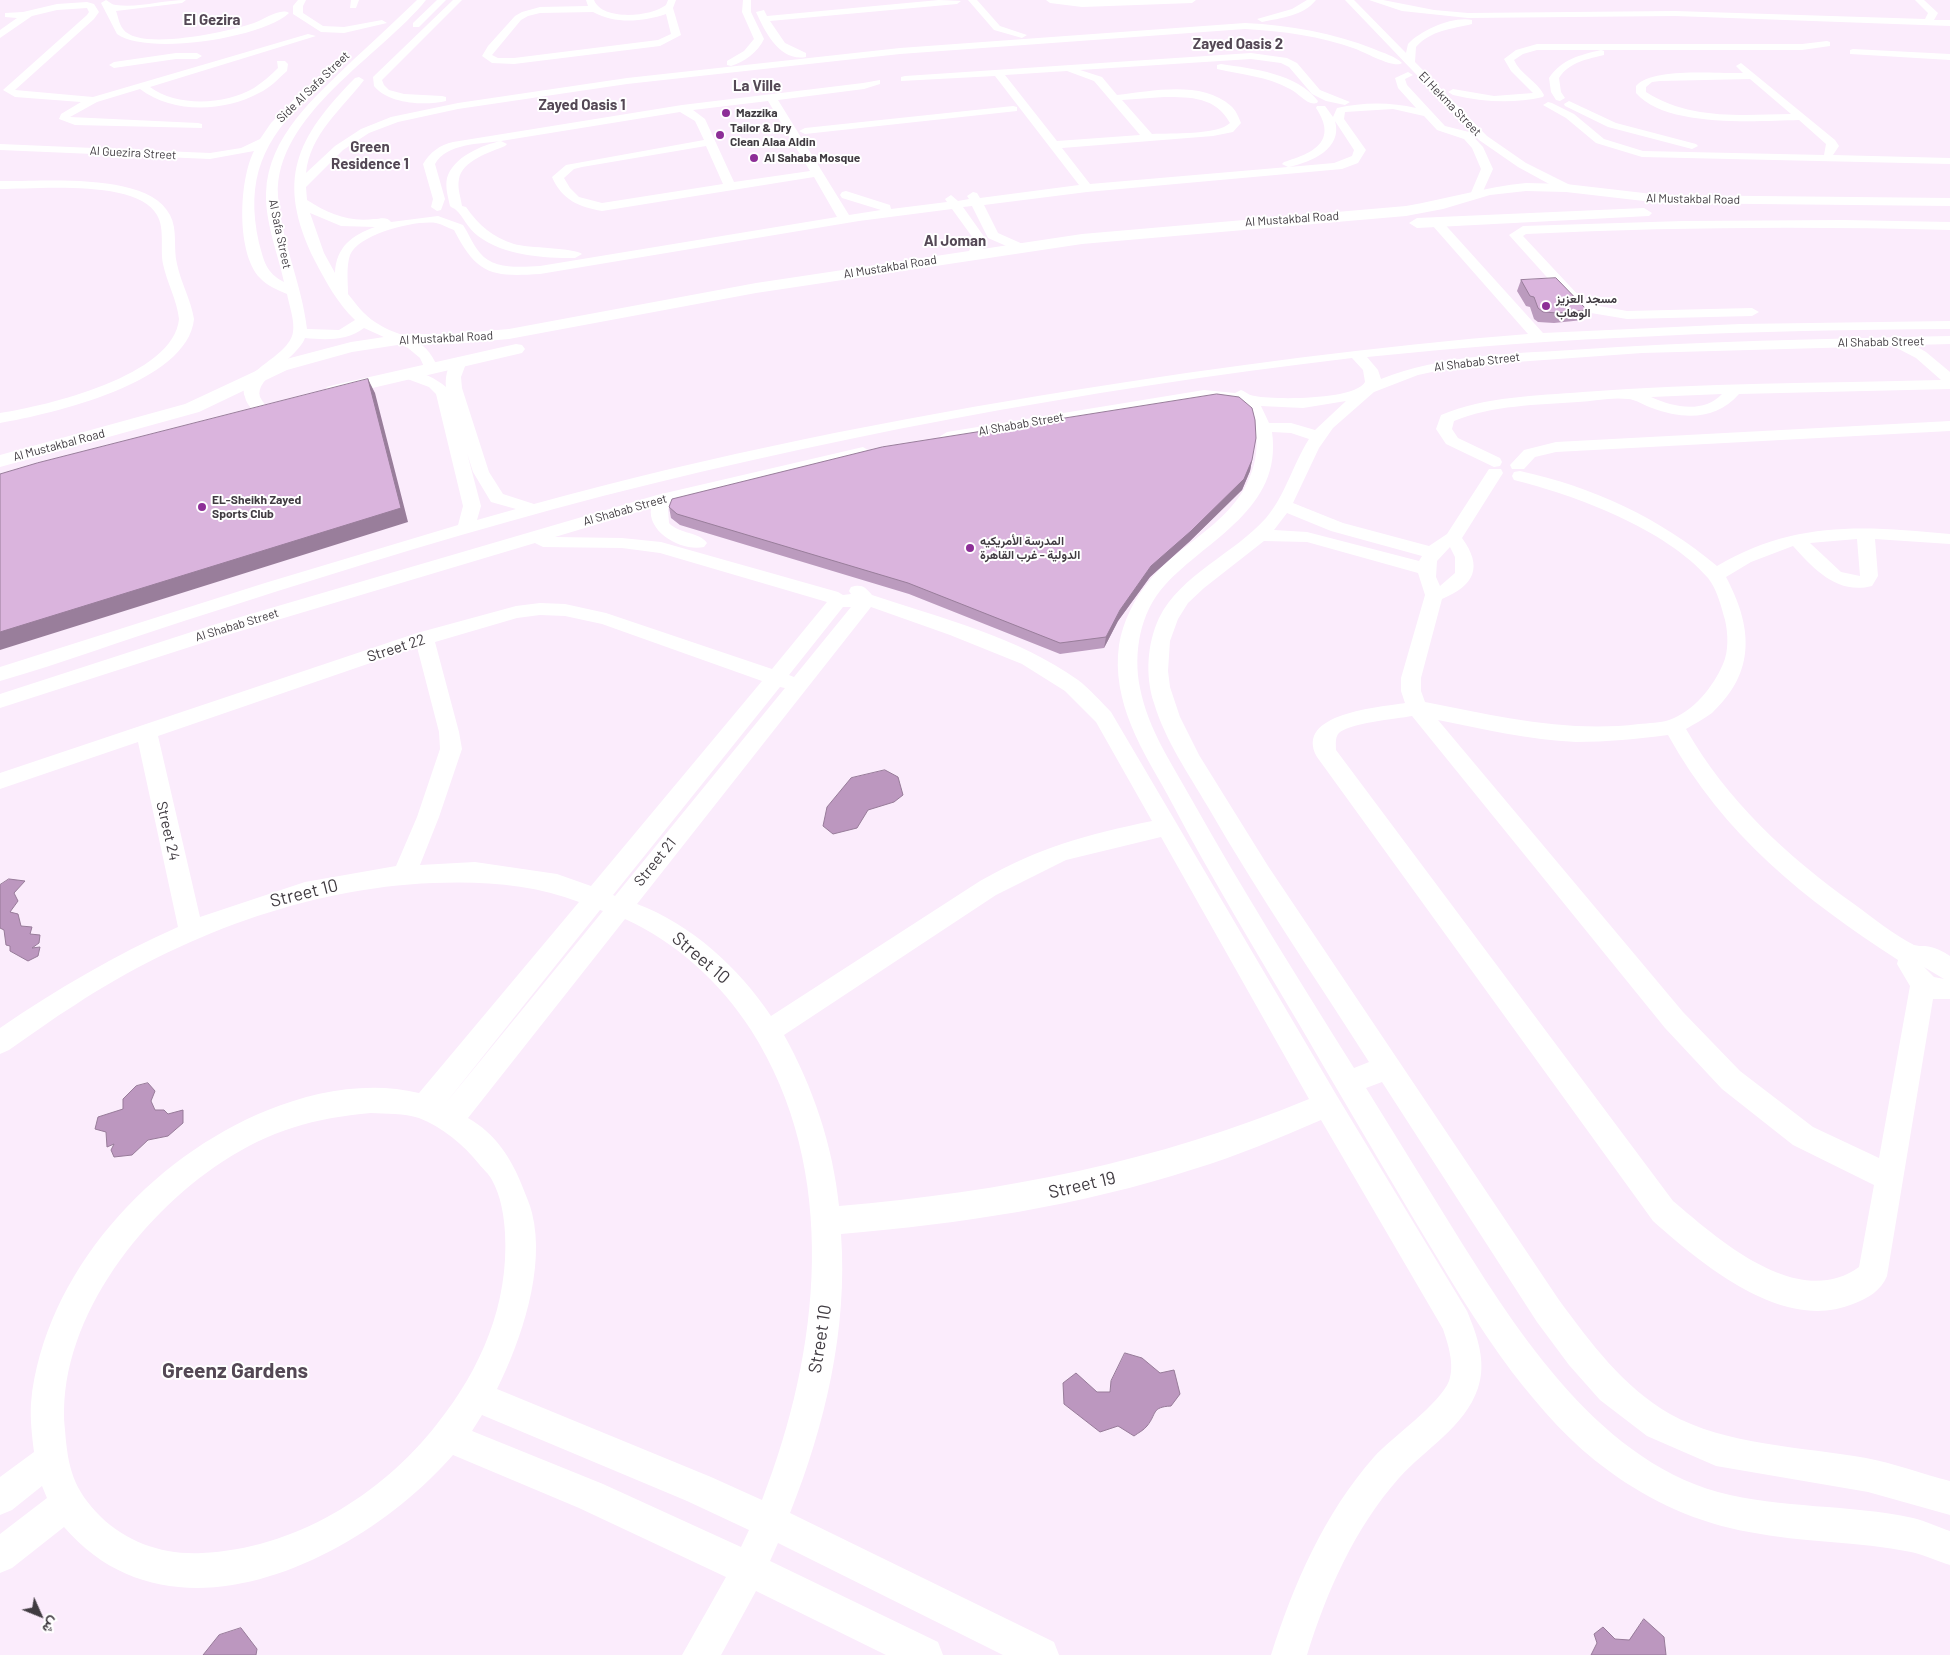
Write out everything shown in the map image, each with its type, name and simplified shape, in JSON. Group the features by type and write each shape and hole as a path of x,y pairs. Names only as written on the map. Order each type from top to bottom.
{"main road":[{"name":"Al Mustakbal Road","path":"0,461 192,408 218,397 260,374 328,351 404,339 452,339 509,334 702,305 1020,248 1195,228 1406,211 1444,204 1506,188 1570,189 1661,199 1950,202"},
{"path":"1570,189 1594,199 1598,204 1597,210 1592,214"},
{"path":"1476,195 1476,200 1488,210 1510,218"},
{"path":"1884,200 1883,205 1901,213"},
{"name":"Al Mustakbal Road","path":"760,295 987,266 1225,239 1436,222 1592,214 1735,211 1950,214"},
{"path":"1195,228 1214,231 1225,239"},
{"name":"Al Mustakbal Road","path":"315,396 702,305"},
{"path":"242,415 279,405"}],"street":[{"path":"0,36 46,0"},
{"path":"61,0 142,7 182,0"},
{"path":"287,1 297,0"},
{"path":"302,0 298,6 298,14 306,29"},
{"name":"Side Al Safa Street","path":"341,32 358,40 383,22 406,0"},
{"name":"Al Safa Street","path":"300,333 294,292 272,208 271,190 279,155 296,125 314,102 422,0"},
{"name":"Al Safa Street","path":"431,368 427,355 404,339 378,330 363,321 341,295 326,270 305,222 300,186 300,169 318,127 341,99 442,0"},
{"path":"361,79 377,79 458,0"},
{"path":"731,63 752,51 759,39 748,14 747,0"},
{"path":"762,0 761,12 764,19 773,36 785,50"},
{"path":"972,0 997,28 1022,35"},
{"path":"1050,0 1064,4 1192,0"},
{"path":"1082,4 1093,0"},
{"path":"1373,0 1394,6 1423,19 1429,26 1426,33 1411,46 1409,69 1400,78 1400,82 1440,128 1468,137"},
{"path":"1919,0 1934,13 1928,22"},
{"path":"1931,0 1940,7"},
{"path":"314,102 365,95 461,98 674,73 1041,37 1223,25 1273,17 1301,9 1316,2"},
{"path":"1346,2 1488,15 1808,22 1928,22 1950,25"},
{"name":"El Hekma Street","path":"1346,2 1386,40 1468,137 1498,169"},
{"name":"El Hekma Street","path":"1346,2 1372,40 1397,63 1424,78 1483,138 1522,165 1570,189"},
{"path":"8,15 28,14 57,7 101,3"},
{"path":"101,3 114,27 122,34 132,38 164,41 206,38 244,30 284,14"},
{"path":"93,100 15,94 8,90 75,31 101,3"},
{"path":"611,15 645,16 666,3 676,32 673,38 660,43 632,47 514,61 496,61 487,56 491,48 518,18 525,14 540,10 594,3 611,15 622,44 632,47"},
{"path":"764,19 845,7 959,3"},
{"path":"0,21 21,5"},
{"path":"277,5 284,14 306,29"},
{"path":"1681,13 1690,8 1691,5"},
{"path":"1706,5 1736,15"},
{"path":"1793,6 1808,22"},
{"path":"114,27 142,7"},
{"path":"1301,9 1294,18 1297,22 1324,35 1397,63"},
{"path":"1223,25 1273,27 1324,35 1386,40 1485,20 1681,13 1736,15 1808,22"},
{"path":"244,30 306,29 341,32 383,22 400,21"},
{"path":"1786,21 1834,25 1873,22 1950,25"},
{"path":"198,126 75,122 64,119 73,111 93,100 289,41 306,29"},
{"path":"63,41 89,34 75,31"},
{"path":"300,186 339,148 381,124 394,119 458,106 731,63 973,37 1022,35 1041,37"},
{"path":"1523,76 1539,79 1554,78 1565,65 1590,55 1635,50 1749,50 1832,44"},
{"path":"1541,100 1535,86 1511,67 1509,59 1517,52 1534,47 1570,46 1802,46 1832,44 1920,55 1950,55"},
{"path":"1570,46 1585,50 1590,55"},
{"path":"1852,47 1950,55"},
{"path":"752,51 768,53 785,50 803,55"},
{"path":"1704,50 1734,61 1753,71 1788,95 1843,142"},
{"path":"1749,50 1745,57 1753,71 1775,95 1831,142 1833,146 1830,153"},
{"path":"888,78 887,57 900,51"},
{"path":"1920,55 1943,62 1950,67"},
{"path":"114,66 122,62 183,56 201,57 208,60 210,64"},
{"path":"1070,71 1099,74 1176,64 1214,62 1251,56 1283,60 1294,65 1316,92 1339,104"},
{"path":"843,57 862,60 888,78"},
{"path":"434,215 439,199 429,164 432,157 453,145 684,110 700,111 772,99 792,104 888,78 963,80 1085,68 1214,62 1285,82 1302,90 1326,115 1332,131 1329,141 1320,151 1305,160 1258,168 1108,181 1085,186"},
{"path":"141,85 155,95 179,102 211,102 245,95 257,90 284,68 281,64"},
{"path":"792,104 811,96 888,78 995,78 1085,68 1099,74 1114,98 1148,137"},
{"path":"330,71 348,71"},
{"path":"1753,71 1649,80 1641,86 1641,92 1649,100 1665,107 1700,115 1801,117"},
{"path":"995,78 1013,109 1062,180"},
{"path":"995,78 1040,128 1085,186"},
{"path":"1424,78 1439,81 1453,92 1486,127 1483,138"},
{"path":"1554,78 1556,92 1562,99 1612,125 1682,150 1950,161"},
{"path":"377,79 382,90 399,97 406,108 394,119"},
{"path":"1285,82 1305,80"},
{"name":"Side Al Safa Street","path":"294,292 275,283 264,275 259,266 248,222 246,196 250,176 263,142 288,109 316,84"},
{"path":"1318,106 1376,100 1407,91"},
{"path":"1453,92 1491,99 1541,100 1564,104 1562,99"},
{"path":"1053,144 1222,132 1229,130 1236,123 1219,101 1199,95 1173,94 1114,98"},
{"path":"1775,95 1788,95"},
{"path":"772,99 804,152 822,169 840,194 850,215"},
{"path":"1486,108 1541,100 1564,112 1600,141 1626,151 1658,156 1682,150 1950,155"},
{"path":"792,104 817,150 822,169"},
{"path":"974,199 1062,180 1085,186 1346,165 1359,156 1360,150 1339,119 1339,104"},
{"path":"1318,106 1339,104 1393,106 1426,113"},
{"path":"805,131 1013,109"},
{"path":"684,110 550,132 496,145 470,159 460,168 453,179 459,208 479,232 502,244 527,251 559,254 614,252 815,218 953,201"},
{"path":"700,111 710,142 730,186"},
{"path":"348,128 381,124"},
{"path":"296,125 332,128"},
{"path":"1588,132 1589,128 1594,126 1612,125"},
{"path":"1027,129 1040,128"},
{"path":"486,139 496,145"},
{"path":"1329,141 1356,144"},
{"name":"Al Guezira Street","path":"1,152 14,148 198,156 232,154 263,142"},
{"path":"710,142 582,164 570,167 558,176 574,200 591,206 602,206 730,186 822,169"},
{"path":"1856,148 1873,154"},
{"path":"804,152 817,150"},
{"name":"Al Guezira Street","path":"1,152 220,167 235,160 236,157 232,154"},
{"path":"1305,160 1320,168"},
{"path":"1476,195 1498,169 1522,165"},
{"path":"1071,167 1108,181"},
{"path":"431,170 460,168"},
{"path":"236,170 250,176"},
{"path":"302,202 326,218 350,224 383,222 434,215 459,228 475,256 482,262 494,268 540,270 886,208 974,199 1034,189 1062,180"},
{"path":"0,185 58,187"},
{"path":"0,190 90,185 150,201 161,209 167,218 170,229 170,262 186,312 187,324 182,336 172,349 156,362 58,406 0,418"},
{"path":"114,191 139,205 154,221 156,231 156,264"},
{"path":"840,194 886,208"},
{"path":"815,218 840,194"},
{"path":"974,199 993,235 1020,248"},
{"path":"953,201 979,238 979,245 974,255"},
{"path":"341,295 344,255 349,247 371,233 386,227 459,208"},
{"path":"1436,222 1540,338"},
{"path":"1788,343 1775,337 1769,330 1766,320 1627,315 1596,310 1576,301 1514,235 1523,230 1679,223 1853,222 1950,226"},
{"path":"475,256 502,244"},
{"path":"555,268 559,254"},
{"path":"1842,312 1950,312"},
{"name":"Al Shabab Street","path":"0,701 154,650 663,499 849,455 883,440 1230,370 1355,353 1540,338 1725,328 1766,320 1950,325"},
{"path":"261,410 252,401 250,386 260,374 280,363 289,353 300,333 332,336 352,330 363,321"},
{"path":"0,411 58,400 108,385 158,348 167,337 172,322"},
{"path":"1725,328 1741,336 1743,341 1739,344"},
{"name":"Al Shabab Street","path":"931,440 1186,396 1224,395 1251,401 1311,402 1350,396 1414,371 1460,362 1570,352 1739,344 1950,340"},
{"path":"1894,341 1920,354 1945,375"},
{"path":"1931,341 1930,354 1945,375"},
{"path":"1355,353 1371,371 1374,381 1370,389 1338,413 1317,437 1274,520 1259,535 1192,587 1174,608 1165,626 1158,648 1161,689 1167,712 1181,742 1240,843 1548,1311 1580,1354 1611,1389 1658,1424 1716,1450 1868,1475 1950,1498"},
{"path":"460,361 453,377 454,388 481,472 497,498 536,510"},
{"path":"1230,370 1227,378 1229,386 1251,401 1263,429 1264,458 1261,470 1244,507 1213,538 1166,572 1146,596 1133,622 1128,646 1130,685 1138,716 1210,854 1348,1083 1506,1339 1558,1404 1589,1435 1625,1463 1660,1486 1715,1510 1775,1520 1915,1536 1950,1548"},
{"path":"407,374 434,384 443,392 470,498 471,514 466,530"},
{"path":"1950,384 1629,393 1494,405 1461,411 1447,418 1444,429 1452,441 1508,477 1519,470 1521,458 1530,453 1556,446 1950,426"},
{"path":"1629,393 1651,404 1675,410 1698,412 1716,408 1726,401 1734,390"},
{"path":"1698,412 1721,437"},
{"path":"1263,429 1287,427 1303,430 1317,437"},
{"path":"842,436 851,444 849,455"},
{"name":"Al Shabab Street","path":"0,674 145,627 466,530 683,471 842,436 883,440"},
{"path":"1494,468 1453,538 1429,561 1426,577 1434,595 1411,678 1411,691 1417,708 1674,1020 1732,1080 1803,1136 1890,1178"},
{"path":"1519,470 1624,512 1658,530 1688,551 1716,575 1730,602 1737,631 1735,659 1724,685 1704,708 1674,727 1626,733 1575,734 1521,729 1417,708 1345,721 1332,727 1325,738 1325,751 1663,1211 1732,1266 1772,1287 1812,1296 1847,1292 1872,1276 1923,984"},
{"path":"663,499 658,509 658,519 663,528 672,535 850,587 862,594 849,604"},
{"path":"1283,505 1352,539 1429,561"},
{"path":"1716,575 1748,556 1766,548 1798,539 1864,532 1950,539"},
{"path":"1798,539 1827,571 1838,579 1859,583 1866,582 1870,576 1864,532"},
{"path":"1259,535 1352,539"},
{"path":"1434,595 1456,584 1463,576 1466,567 1461,547 1453,538"},
{"path":"517,541 622,543 669,549 831,596 849,604 956,630 1017,654 1053,672 1072,686 1104,717 1327,1106 1456,1322 1465,1350 1466,1370 1462,1388 1453,1404 1386,1467 1353,1509 1324,1559 1300,1617 1289,1655"},
{"name":"Street 21","path":"609,900 775,677 849,604"},
{"name":"Street 21","path":"437,1113 609,900 797,685 849,604"},
{"path":"211,607 206,619 211,627 220,630"},
{"name":"Street 22","path":"0,781 424,638 516,612 540,608 566,610 606,619 797,685"},
{"path":"145,627 158,635 159,640 154,650"},
{"path":"404,874 428,817 451,749 449,732 424,638"},
{"path":"1674,727 1700,772 1737,819 1787,867 1847,916 1913,957 1926,956 1947,961"},
{"name":"Street 24","path":"146,731 191,930"},
{"path":"769,1031 964,903 1021,869 1056,854 1092,843 1167,827"},
{"name":"Street 10","path":"0,1042 71,994 127,961 191,930 255,906 300,893 352,881 404,874 458,872 509,875 554,883 609,900 664,928 703,956 739,990 769,1031 786,1060 812,1127 822,1172 827,1221 827,1288 818,1362 800,1440 770,1521 749,1567 700,1655"},
{"path":"1913,957 1909,964 1913,974 1923,984 1935,989 1946,990 1950,988"},
{"path":"1348,1083 1387,1067"},
{"path":"371,1100 437,1113 490,1151 516,1197 523,1257 511,1325 477,1397 448,1437 404,1483 352,1521 296,1550 240,1567 185,1571 136,1561 96,1538 67,1504 57,1483 50,1460 47,1400 62,1336 92,1275 134,1219 189,1169 250,1131 311,1108 371,1100"},
{"name":"Street 19","path":"827,1221 939,1211 1008,1201 1094,1184 1194,1156 1254,1136 1327,1106"},
{"path":"477,1397 699,1489 770,1521 1041,1655"},
{"path":"448,1437 591,1496 749,1567 925,1655"},
{"path":"0,1498 50,1460"},
{"path":"0,1556 67,1504"}],"shaded area":[{"path":"885,770 898,777 903,795 894,802 868,810 857,828 833,834 823,826 827,807 851,778"},
{"path":"9,879 25,881 14,893 18,901 10,912 18,914 21,926 32,927 30,934 40,935 39,943 32,948 40,947 38,956 28,961 10,951 10,946 6,945 4,930 0,928 0,885"},
{"path":"148,1083 155,1091 151,1101 155,1110 164,1110 168,1114 183,1110 183,1123 168,1136 148,1140 132,1155 114,1157 111,1150 114,1144 107,1147 106,1132 95,1129 98,1117 123,1109 123,1099 136,1086"},
{"path":"1125,1353 1142,1358 1160,1373 1174,1370 1180,1394 1171,1406 1157,1410 1146,1427 1134,1436 1118,1426 1100,1432 1064,1404 1063,1383 1076,1373 1097,1392 1110,1392 1111,1381"},
{"path":"1644,1619 1664,1637 1666,1655 1591,1655 1597,1643 1594,1634 1603,1627 1615,1639 1629,1640"},
{"path":"241,1628 257,1649 256,1655 203,1655 219,1635"}],"building":[{"path":"1556,278 1587,310 1558,313 1543,312 1538,308 1534,297 1530,296 1521,280"},
{"name":"EL-Sheikh Zayed Sports Club","path":"368,379 401,508 0,632 0,474"},
{"name":"المدرسة الأمريكيه الدولية - غرب القاهرة","path":"1217,394 1239,397 1252,408 1256,438 1252,460 1244,479 1191,531 1151,566 1120,610 1106,637 1060,643 908,583 677,514 669,507 672,499 882,447"}],"place":[{"name":"Mazzika","path":"726,113"},
{"name":"Tailor & Dry Clean Alaa Aldin","path":"720,135"},
{"name":"Al Sahaba Mosque","path":"754,158"},
{"name":"مسجد العزيز الوهاب","path":"1546,306"},
{"name":"EL-Sheikh Zayed Sports Club","path":"202,507"},
{"name":"المدرسة الأمريكيه الدولية - غرب القاهرة","path":"970,548"}],"district":[{"name":"El Gezira","path":"212,20"},
{"name":"Zayed Oasis 2","path":"1238,44"},
{"name":"La Ville","path":"757,86"},
{"name":"Zayed Oasis 1","path":"582,105"},
{"name":"Green Residence 1","path":"370,156"},
{"name":"Al Joman","path":"955,241"},
{"name":"Greenz Gardens","path":"235,1371"}]}
